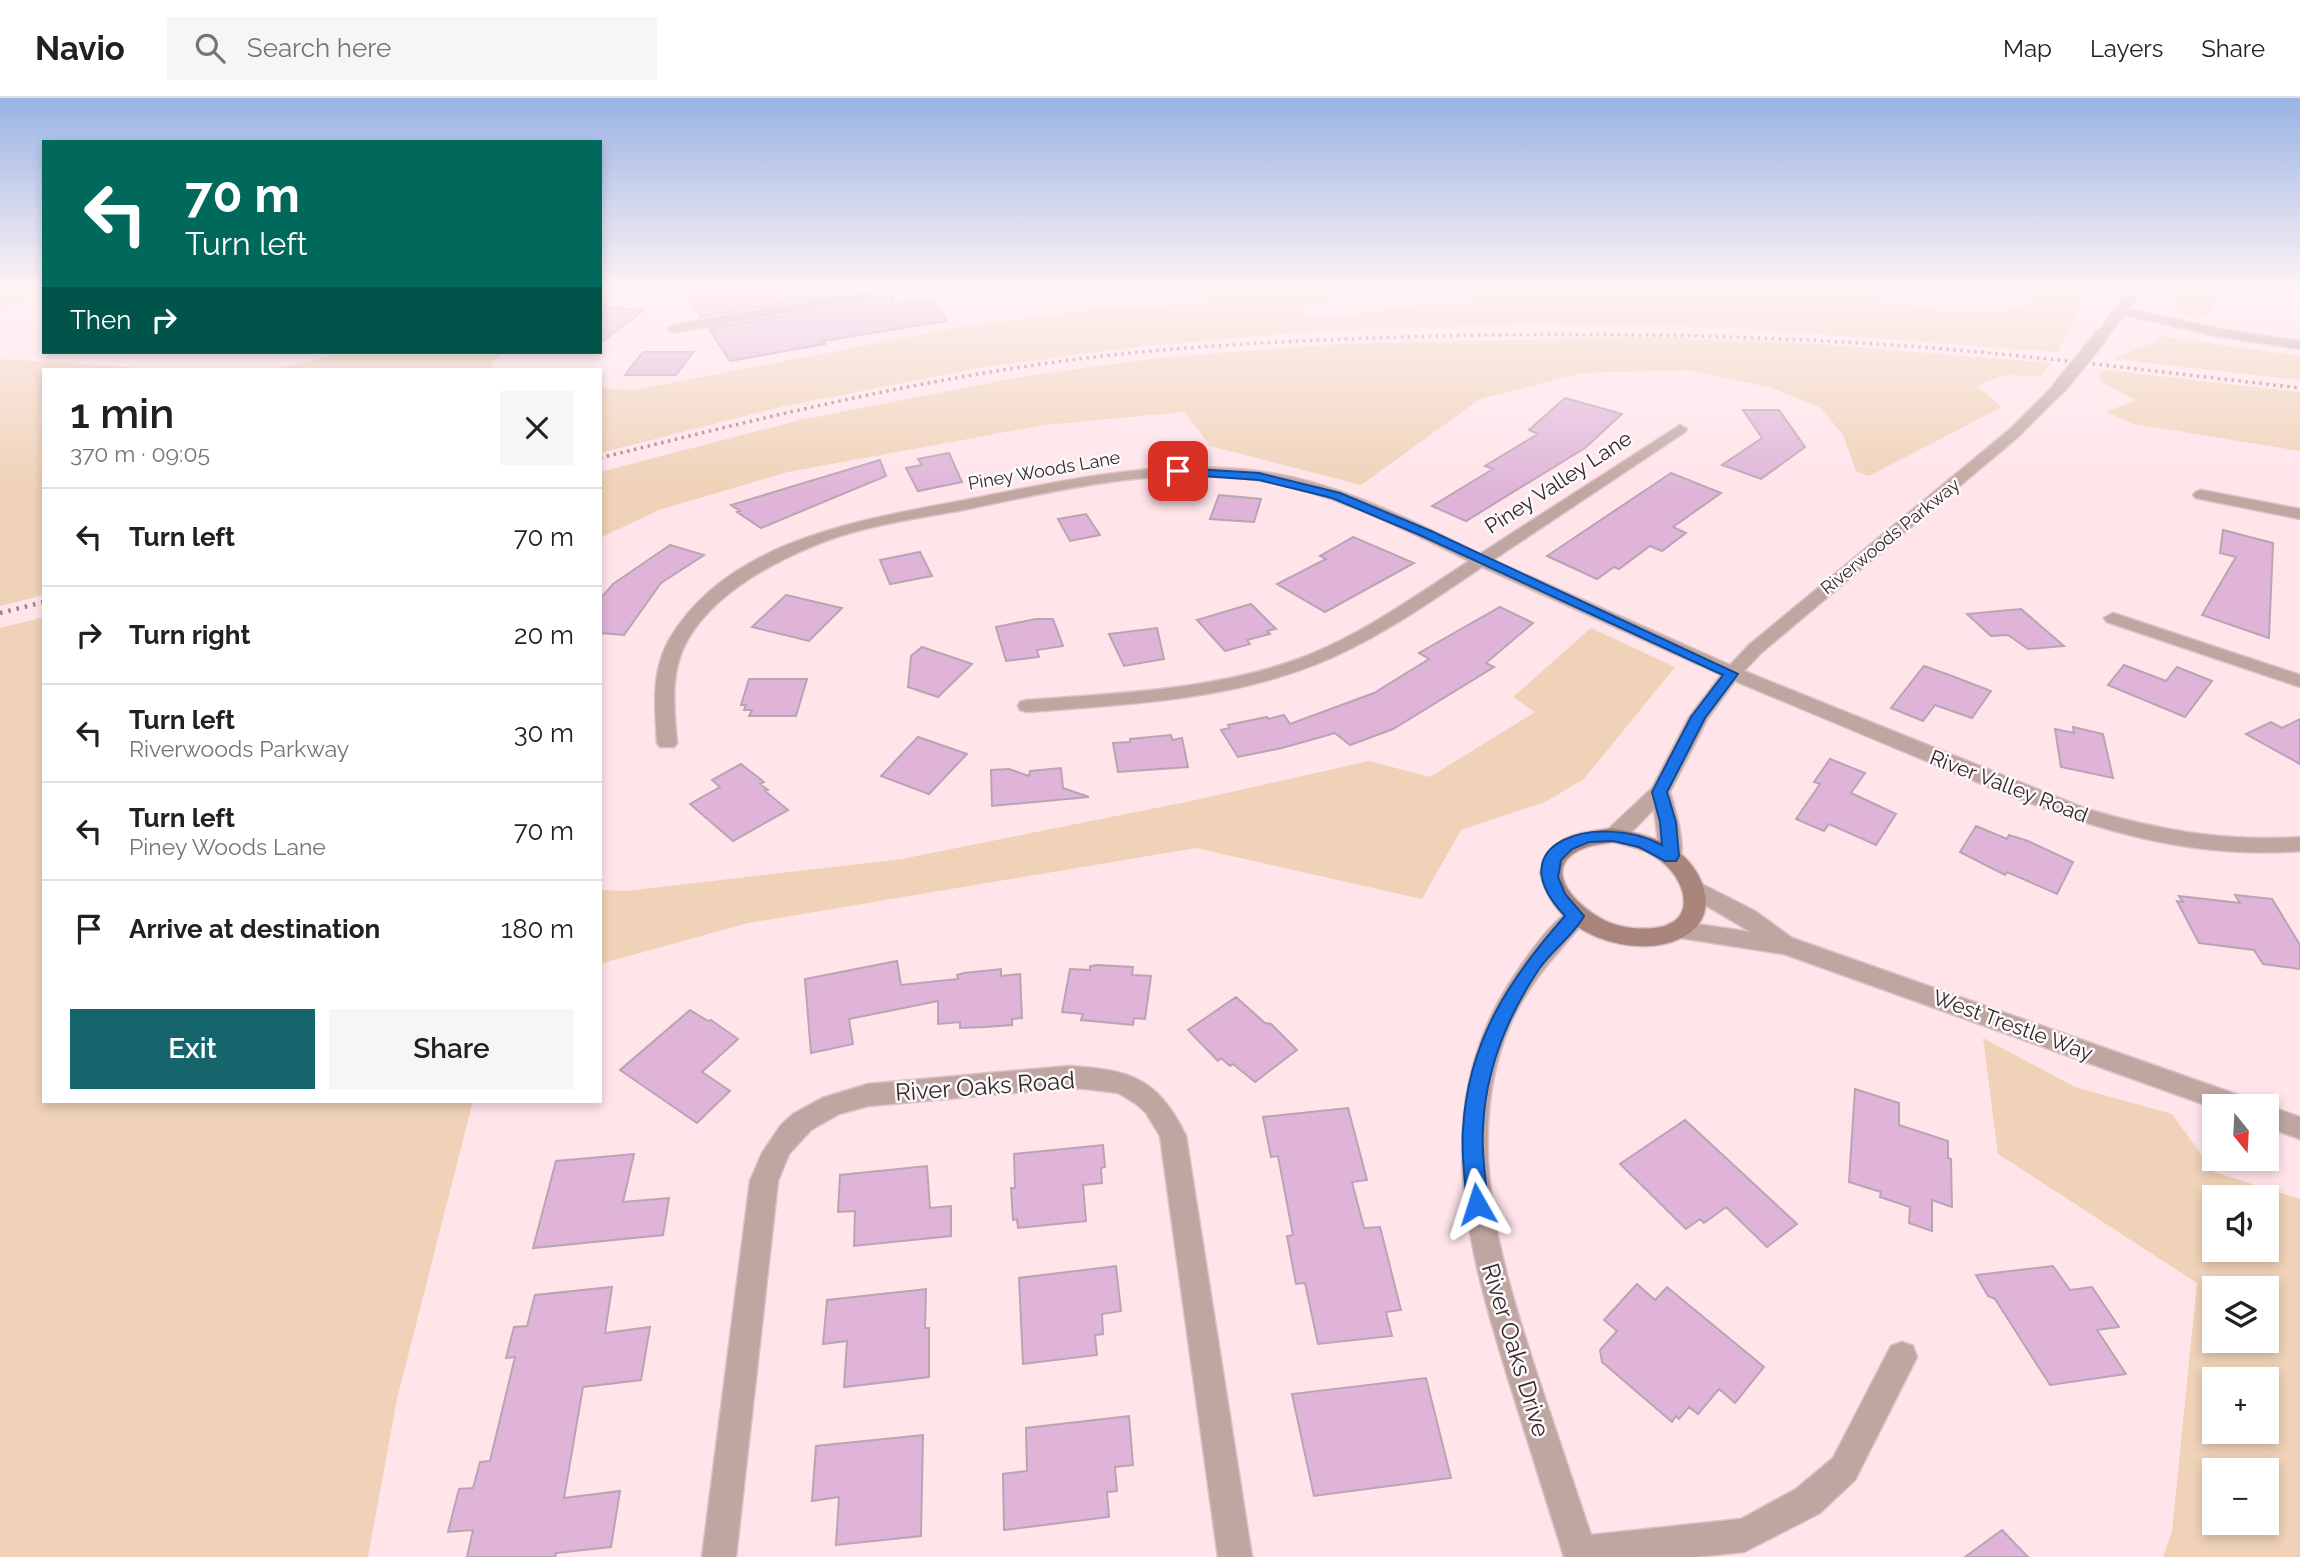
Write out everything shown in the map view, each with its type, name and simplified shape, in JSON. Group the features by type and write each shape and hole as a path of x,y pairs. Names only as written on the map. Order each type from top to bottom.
{"street":[{"name":"Riverwoods Parkway","path":"1613,835 1660,792 1699,717 1731,674 1755,649 2014,433 2059,388 2084,357"},
{"name":"Piney Valley Lane","path":"1027,706 1185,692 1303,663 1340,648 1385,624 1680,429"},
{"name":"Piney Woods Lane","path":"667,744 664,700 669,661 691,624 706,607 741,578 786,551 824,536 868,524 1118,475 1197,471 1259,476 1314,488 1360,505 1731,674"},
{"path":"2201,495 2300,514"},
{"path":"2113,618 2300,681"},
{"name":"River Valley Road","path":"1731,674 2046,803 2093,819 2152,835 2203,844 2300,844"},
{"path":"1660,792 1668,822 1671,856"},
{"path":"1613,835 1643,842 1671,856 1686,872 1696,889 1697,905 1690,919 1676,930 1654,937 1627,937 1600,929 1576,916 1558,897 1550,877 1553,859 1566,845 1587,836 1613,835"},
{"name":"West Trestle Way","path":"1696,889 1747,917 1786,945"},
{"name":"River Oaks Drive","path":"1576,916 1535,961 1509,1002 1491,1041 1479,1083 1472,1130 1474,1184 1484,1244 1501,1308 1580,1555"},
{"name":"West Trestle Way","path":"1676,930 1786,945 2204,1094"},
{"name":"River Oaks Road","path":"719,1557 764,1181 780,1142 792,1130 836,1102 868,1095 1069,1077 1097,1078 1126,1084 1143,1091 1166,1119 1173,1136 1235,1557"},
{"path":"2279,1121 2300,1128"},
{"path":"1580,1555 1744,1535 1808,1501 1844,1469 1902,1357"}],"shaded area":[{"path":"324,357 499,357 491,365 495,368 275,368"},
{"path":"805,357 1059,357 983,367 781,407 602,452 602,388 636,390"},
{"path":"1165,357 1978,357 2051,363 2041,376 2004,375 1977,386 2002,407 1869,476 1856,471 1843,435 1821,408 1772,388 1688,370 1581,373 1480,399 1361,485 1210,446 1185,412 1044,425 788,472 659,510 602,537 602,471 800,420 1020,377"},
{"path":"2300,357 2300,380 2112,359"},
{"path":"0,359 147,368 42,368 42,596 0,606"},
{"path":"2106,370 2300,392 2300,451 2134,424 2106,412 2136,400 2101,382 2099,372"},
{"path":"42,618 42,1103 472,1103 397,1399 368,1557 0,1557 0,628"},
{"path":"1591,628 1675,667 1584,779 1545,802 1461,830 1422,899 1196,848 748,923 602,963 602,890 626,891 902,859 1191,801 1369,761 1430,777 1535,712 1513,697"},
{"path":"1983,1038 2075,1087 2172,1114 2202,1155 2202,1171 2213,1171 2255,1185 2202,1185 2202,1262 2279,1262 2279,1192 2300,1199 2300,1557 2163,1557 2172,1532 2197,1283 1998,1154"}],"building":[{"path":"639,357 689,357 676,375 625,375"},
{"path":"727,357 752,357 730,361"},
{"path":"1565,398 1622,414 1585,448 1466,521 1432,506 1493,469 1485,466 1538,434 1529,430"},
{"path":"1743,410 1779,410 1805,447 1761,479 1722,465 1762,438"},
{"path":"949,453 962,482 918,491 906,468 922,465 918,459"},
{"path":"880,460 886,476 761,528 731,505"},
{"path":"1671,473 1721,493 1673,527 1686,533 1662,551 1650,546 1619,569 1614,567 1597,579 1547,556"},
{"path":"1219,495 1261,499 1254,522 1210,519"},
{"path":"1086,514 1100,535 1070,541 1058,519"},
{"path":"2223,530 2273,543 2269,638 2202,615 2236,557 2220,553"},
{"path":"1353,537 1414,563 1325,612 1277,584 1326,559 1320,556"},
{"path":"670,545 704,555 661,583 624,635 602,633 602,597 613,584"},
{"path":"920,552 932,576 890,584 880,560"},
{"path":"786,595 842,608 809,641 752,627"},
{"path":"1251,604 1276,629 1267,631 1270,634 1247,640 1250,644 1225,651 1197,620"},
{"path":"1500,607 1533,623 1486,663 1494,667 1393,729 1350,745 1335,733 1238,757 1221,730 1230,728 1228,725 1284,715 1290,724 1374,693 1429,659 1419,653"},
{"path":"2021,609 2064,646 2028,649 2008,635 1991,636 1967,614"},
{"path":"1036,619 1053,619 1063,646 1037,650 1039,657 1006,661 996,627"},
{"path":"1157,628 1164,659 1124,666 1109,634"},
{"path":"922,647 972,664 938,697 908,687 911,656"},
{"path":"2124,665 2166,681 2177,667 2212,681 2185,717 2108,685"},
{"path":"1924,666 1991,691 1972,718 1935,705 1923,721 1891,708"},
{"path":"749,679 807,679 796,716 749,716 752,710 744,710 746,705 741,705"},
{"path":"2300,719 2300,764 2246,734 2271,722 2282,728"},
{"path":"2073,727 2103,734 2113,778 2061,767 2055,729 2074,733"},
{"path":"1171,735 1172,740 1182,738 1188,767 1118,772 1113,743"},
{"path":"918,737 967,754 929,794 881,776"},
{"path":"1830,759 1865,773 1851,793 1896,814 1876,845 1829,824 1824,831 1796,819 1820,784 1814,782"},
{"path":"741,764 764,782 760,784 768,790 765,791 788,810 733,841 690,804 720,787 712,780"},
{"path":"1061,768 1063,788 1089,797 992,806 991,770 1009,769 1029,776 1030,771"},
{"path":"1976,826 2007,839 2009,835 2028,841 2073,862 2057,894 2007,872 2005,875 1960,852"},
{"path":"2235,895 2272,899 2300,945 2300,969 2263,964 2254,950 2199,943 2177,901 2183,902 2179,896 2240,903"},
{"path":"897,961 901,985 958,979 957,975 964,973 1001,969 1001,976 1020,974 1022,1018 1012,1019 1012,1025 985,1027 960,1028 960,1022 938,1024 938,1001 849,1019 853,1044 811,1053 805,979"},
{"path":"1090,966 1133,967 1132,975 1151,976 1145,1019 1134,1018 1133,1025 1081,1020 1083,1014 1062,1012 1070,969 1090,970"},
{"path":"1236,997 1265,1023 1271,1024 1297,1050 1255,1082 1233,1064 1230,1066 1221,1058 1218,1061 1188,1030"},
{"path":"690,1010 708,1021 711,1020 738,1039 702,1072 730,1091 697,1123 620,1070"},
{"path":"1855,1089 1899,1103 1899,1125 1948,1141 1952,1207 1932,1200 1932,1231 1909,1223 1910,1207 1880,1197 1881,1192 1849,1182"},
{"path":"1348,1108 1367,1180 1352,1182 1364,1228 1380,1227 1401,1310 1386,1312 1392,1336 1318,1344 1305,1283 1296,1284 1287,1236 1293,1235 1278,1156 1271,1157 1263,1117"},
{"path":"1685,1120 1797,1224 1767,1247 1726,1207 1704,1223 1700,1219 1686,1229 1620,1164"},
{"path":"1103,1145 1105,1167 1101,1168 1102,1183 1083,1185 1086,1221 1018,1228 1017,1219 1013,1220 1011,1188 1015,1188 1014,1154"},
{"path":"634,1154 623,1202 669,1198 663,1235 533,1248 556,1161"},
{"path":"927,1166 930,1208 951,1206 951,1236 854,1246 855,1211 838,1212 840,1175"},
{"path":"1116,1266 1121,1311 1102,1314 1103,1334 1095,1335 1097,1355 1023,1364 1019,1278"},
{"path":"2053,1266 2070,1290 2092,1287 2119,1327 2097,1330 2126,1374 2050,1385 1995,1299 1988,1296 1976,1275"},
{"path":"1637,1284 1655,1300 1667,1287 1764,1367 1735,1403 1719,1389 1698,1414 1689,1407 1679,1419 1676,1416 1672,1422 1602,1362 1600,1350 1617,1331 1604,1320"},
{"path":"612,1287 605,1333 650,1327 641,1380 583,1387 564,1498 620,1491 611,1547 556,1553 555,1557 467,1557 473,1530 448,1532 459,1489 473,1488 480,1462 490,1461 515,1357 506,1358 514,1327 527,1326 535,1295"},
{"path":"926,1289 925,1328 929,1328 929,1377 844,1387 847,1341 823,1344 827,1300"},
{"path":"1426,1378 1451,1478 1314,1496 1292,1394"},
{"path":"1129,1416 1133,1465 1115,1467 1117,1491 1107,1492 1109,1517 1004,1530 1003,1474 1027,1471 1026,1428"},
{"path":"923,1435 921,1536 836,1545 839,1497 812,1501 816,1446"},
{"path":"2002,1530 2028,1557 1965,1557"}],"railway":[{"path":"602,458 830,403 946,380 1095,357"},
{"path":"2030,357 2300,388"},
{"path":"0,613 42,602"}],"route":[{"path":"1178,471 1259,476 1336,495 1731,674 1699,717 1660,792 1668,822 1671,856 1643,842 1613,835 1587,836 1566,845 1553,859 1550,877 1558,897 1576,916 1535,961 1509,1002 1491,1041 1479,1083 1472,1130 1477,1204"}]}
